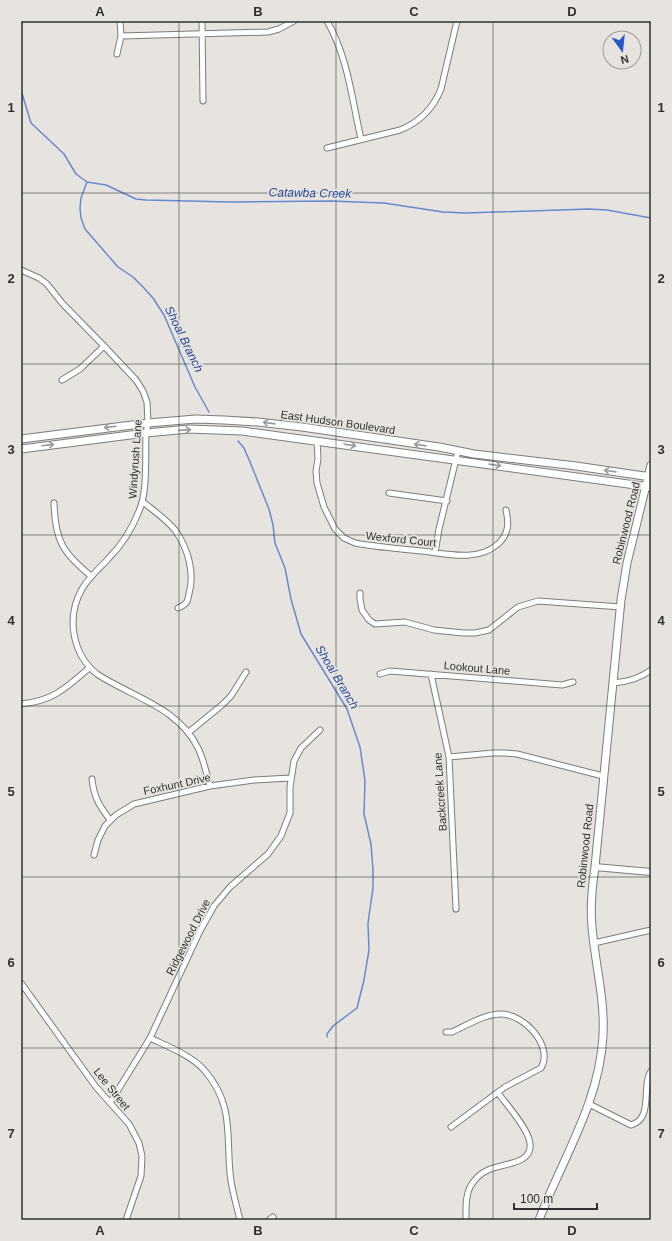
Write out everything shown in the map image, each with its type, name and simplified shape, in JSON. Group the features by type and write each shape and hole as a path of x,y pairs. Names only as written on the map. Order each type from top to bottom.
{"main road":[{"name":"East Hudson Boulevard","path":"21,439 148,422 196,419 258,422 650,477"},
{"name":"East Hudson Boulevard","path":"21,449 189,429 242,431 623,482 649,487"},
{"path":"317,441 321,430"},
{"name":"Robinwood Road","path":"539,1220 589,1104 600,1067 604,1020 601,985 594,943 591,908 592,889 620,607 627,563 649,487 651,465"}],"street":[{"path":"117,54 121,36 120,21"},
{"path":"202,21 203,102"},
{"path":"121,36 268,32 279,29 294,21"},
{"path":"327,21 337,40 344,63 361,140"},
{"path":"327,148 400,130 419,121 437,100 457,21"},
{"name":"Windyrush Lane","path":"21,270 39,278 47,284 62,303 136,380 143,391 147,402 148,422 146,433 143,502 125,539 115,552 91,576 78,596 73,620 73,630 76,644 89,668 104,679 166,711 181,724 199,749 210,786"},
{"path":"62,380 80,368 104,346"},
{"name":"Wexford Court","path":"317,441 318,459 316,471 320,495 335,529 344,538 355,543 435,552 474,555 484,553 493,548 502,540 507,532 509,523 506,510"},
{"path":"435,552 439,529 458,451"},
{"path":"389,493 447,501"},
{"path":"143,502 168,521 182,542 187,553 191,574 191,588 188,600 185,604 178,608"},
{"path":"54,503 56,532 61,544 73,561 91,576"},
{"path":"360,593 362,610 369,620 375,624 405,622 434,630 463,633 475,633 489,630 518,607 538,601 620,607"},
{"path":"21,704 42,701 56,694 89,668"},
{"path":"613,683 625,682 638,678 651,670"},
{"name":"Lookout Lane","path":"380,674 390,671 562,685 573,682"},
{"path":"188,732 231,696 246,672"},
{"name":"Backcreek Lane","path":"431,674 449,757 456,909"},
{"name":"Ridgewood Drive","path":"110,1103 150,1038 200,931 214,906 230,887 268,854 281,836 290,813 291,778 297,754 320,730"},
{"path":"449,757 505,753 603,776"},
{"name":"Foxhunt Drive","path":"94,855 98,840 105,826 110,820 128,807 140,802 210,786 254,780 291,778"},
{"path":"92,779 93,793 98,804 110,820"},
{"path":"595,867 651,872"},
{"path":"594,943 651,930"},
{"name":"Lee Street","path":"21,983 96,1087 135,1134 140,1143 142,1156 141,1176 126,1220"},
{"path":"446,1032 452,1032 481,1019 501,1014 514,1017 524,1022 535,1032 544,1055 544,1062 541,1068 514,1082 451,1128"},
{"path":"150,1038 183,1054 193,1061 205,1070 216,1086 228,1117 231,1182 240,1220"},
{"path":"589,1104 630,1125 635,1124 641,1118 645,1108 647,1082 651,1071"},
{"path":"466,1220 467,1199 470,1187 476,1179 489,1169 520,1160 526,1155 530,1147 530,1141 525,1130 498,1093"}],"waterway":[{"name":"Catawba Creek","path":"21,90 31,123 64,154 76,174 87,182 106,185 136,199 230,202 330,201 384,203 443,212 466,213 589,209 607,210 651,218"},
{"name":"Shoal Branch","path":"87,182 81,198 80,208 81,218 85,229 118,267 133,277 153,298 164,315 195,387 209,412"},
{"name":"Shoal Branch","path":"238,441 244,448 269,509 275,543 285,568 291,599 301,634 347,709 360,747 365,781 364,814 371,844 373,870 373,888 368,923 369,950 357,1008 333,1026 327,1034 327,1037"}]}
